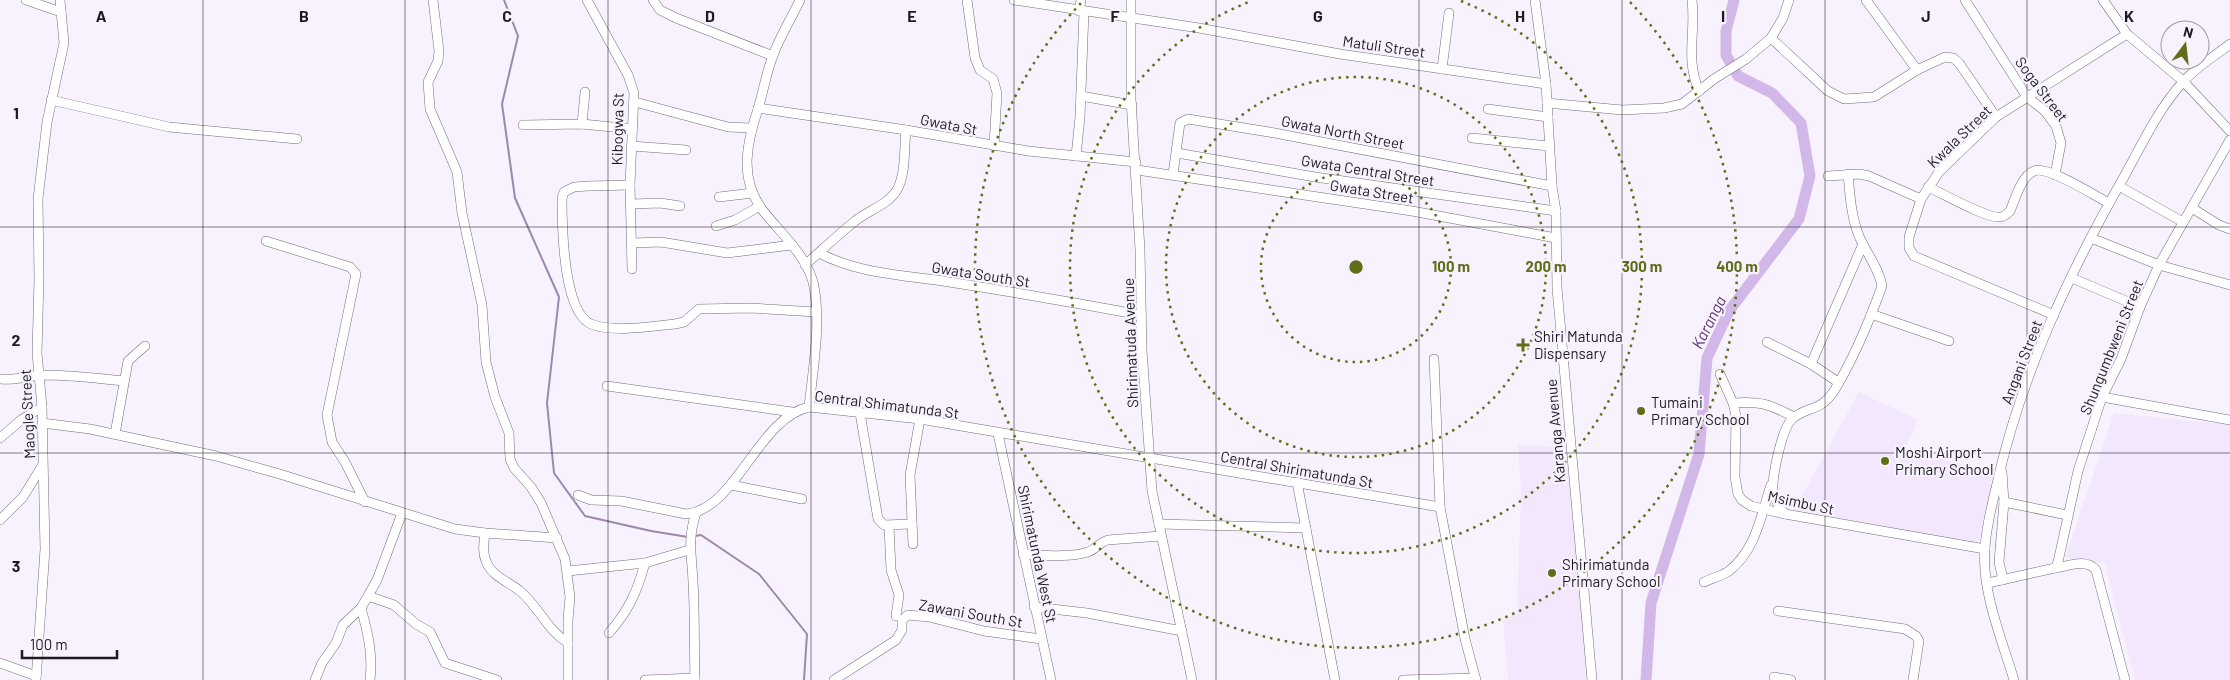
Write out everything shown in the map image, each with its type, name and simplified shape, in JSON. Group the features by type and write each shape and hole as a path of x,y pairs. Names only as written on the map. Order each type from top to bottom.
{"street":[{"path":"26,0 61,12"},
{"name":"Maogle Street","path":"36,678 45,549 42,407 37,353 39,278 38,199 51,100 64,42 60,0"},
{"path":"433,0 439,51 438,61 428,82 430,109 434,122 453,158 457,172 462,213 482,305 486,362 495,397 509,433 510,458 514,468 536,495 557,538 568,572 570,597 568,680"},
{"name":"Kibogwa St","path":"587,0 628,75 634,93 630,185 632,269"},
{"path":"653,0 660,10 676,18 773,56"},
{"path":"800,0 773,56 751,128 746,156 748,178 753,193 760,206 806,265 812,280 816,312 809,407"},
{"path":"967,0 975,58 980,70 993,79 997,93 994,146"},
{"name":"Matuli Street","path":"1014,0 1199,28 1340,54 1546,84"},
{"path":"1076,156 1081,96 1081,0"},
{"name":"Shirimatuda Avenue","path":"1130,0 1132,105 1141,314 1152,491 1192,680"},
{"name":"Karanga Avenue","path":"1535,0 1546,84 1552,186 1556,211 1557,288 1592,680"},
{"path":"1692,0 1691,62 1699,91"},
{"path":"1547,103 1622,110 1664,108 1682,104 1714,79 1746,59 1771,38 1789,0"},
{"path":"1866,0 1917,70"},
{"name":"Soga Street","path":"1965,0 2026,97 2045,111 2056,126 2061,143 2055,175"},
{"path":"2103,0 2127,34 2183,81 2229,128"},
{"path":"1442,69 1449,13"},
{"name":"Kwala Street","path":"2054,315 1914,256 1909,248 1909,237 1921,198 1928,187 1939,172 1996,117 2127,34"},
{"path":"1771,38 1828,92 1844,99 1874,97 1917,70 1945,57 1953,58 1959,62 1996,117"},
{"name":"Angani Street","path":"2014,680 1994,613 1984,549 2001,464 2020,400 2054,315 2091,238 2118,186 2166,104 2183,81 2230,44"},
{"path":"582,124 585,92"},
{"path":"1081,96 1132,105"},
{"path":"51,100 169,127 297,139"},
{"path":"635,102 728,127 751,128"},
{"name":"Gwata St","path":"758,108 906,130 994,146 1076,156 1173,174"},
{"path":"1488,109 1548,117"},
{"name":"Gwata North Street","path":"1173,174 1180,122 1188,119 1268,132 1552,186"},
{"path":"523,125 582,124 632,129"},
{"path":"806,265 857,220 886,202 897,190 900,181 906,130"},
{"path":"1472,138 1549,146"},
{"name":"Shungumbweni Street","path":"2055,568 2058,562 2078,471 2102,397 2121,359 2140,307 2159,265 2230,140"},
{"path":"631,146 686,150"},
{"name":"Gwata Central Street","path":"1177,153 1315,177 1556,211"},
{"path":"1928,187 1987,215 1999,218 2010,211 2026,178 2034,171 2041,170 2055,175 2109,204"},
{"name":"Gwata Street","path":"1173,174 1412,211 1556,238"},
{"path":"1704,582 1729,571 1748,550 1756,536 1784,434 1794,417 1814,409 1826,401 1858,345 1882,286 1863,244 1852,213 1848,174"},
{"path":"1828,176 1848,174 1869,176 1921,198"},
{"path":"630,185 574,187 564,192 562,198 564,257 576,306 585,321 593,325 613,328 675,324 684,322 699,309 782,309 816,312"},
{"path":"2118,186 2183,222"},
{"path":"719,197 753,193"},
{"path":"631,204 660,203 680,206"},
{"path":"716,226 736,220 760,206"},
{"path":"2192,208 2219,225 2230,229"},
{"path":"2091,238 2159,265 2230,285"},
{"path":"266,242 350,267 356,274 327,415 332,442 345,462 365,502"},
{"path":"632,244 661,242 727,253 792,246"},
{"path":"1811,364 1863,244"},
{"name":"Gwata South St","path":"819,253 835,261 869,271 943,281 1141,314"},
{"path":"2072,278 2140,307"},
{"path":"1871,314 1949,341"},
{"path":"1766,342 1811,364 1838,382"},
{"path":"115,434 128,361 145,346"},
{"path":"1403,680 1475,679 1465,639 1440,507 1434,359"},
{"name":"Msimbu St","path":"1720,374 1733,403 1736,416 1735,477 1738,494 1742,500 1751,506 1785,514 1984,549"},
{"path":"0,379 8,380 40,375 70,375 124,381"},
{"path":"607,386 792,412"},
{"path":"2102,397 2230,420"},
{"path":"1733,403 1757,401 1778,408 1794,417"},
{"path":"0,438 21,420 42,407"},
{"name":"Central Shimatunda St","path":"696,513 703,510 731,485 764,441 792,412 809,407 920,419 998,434 1149,458"},
{"path":"860,413 878,519 881,524 889,526 912,524"},
{"path":"913,544 910,475 920,419"},
{"path":"42,423 115,434 241,463 455,528 484,533 557,538"},
{"name":"Shirimatunda West St","path":"998,434 1051,680"},
{"name":"Central Shirimatunda St","path":"1149,458 1440,507"},
{"path":"2001,464 2004,502 1999,562 2003,580"},
{"path":"0,520 23,497 42,466"},
{"path":"1772,480 1778,506 1785,514"},
{"path":"1298,482 1335,680"},
{"path":"731,485 802,499"},
{"path":"578,495 591,500 621,501 671,512 696,513 690,537 695,679 645,680"},
{"path":"2004,502 2067,515"},
{"path":"315,680 322,663 333,649 343,625 361,608 368,596 402,512"},
{"path":"1159,524 1306,528"},
{"path":"889,526 891,570 899,595 896,616"},
{"path":"484,533 483,550 491,570 521,592 535,606 552,630 568,643"},
{"path":"1024,554 1067,555 1088,552 1108,540 1162,536"},
{"path":"568,572 645,563 690,550"},
{"path":"609,632 622,618 636,594 645,563"},
{"path":"1988,583 2055,568 2083,563 2089,564 2096,570 2125,680"},
{"path":"368,596 394,605 416,624 430,632 445,663 497,680"},
{"path":"361,608 371,652 372,669 370,680"},
{"path":"1034,608 1087,613 1182,631"},
{"path":"1778,611 1905,629 1916,636 1919,641 1913,680"},
{"name":"Zawani South St","path":"834,680 896,640 902,630 902,620 908,615 929,617 984,631 1041,639"},
{"path":"0,663 36,678"},
{"path":"1774,677 1791,680"}],"shaded area":[{"name":"Moshi Airport Primary School","path":"1859,392 1918,420 1904,452 1994,470 1978,544 1793,512"},
{"path":"2114,413 2230,425 2230,680 2135,680 2105,563 2065,558"},
{"name":"Shirimatunda Primary School","path":"1518,445 1565,447 1577,555 1586,680 1508,680 1503,620 1517,615 1521,491"}],"waterway":[{"path":"504,0 518,36 502,104 515,198 559,297 547,403 554,473 585,516 651,531 688,537"},
{"name":"Karanga","path":"1646,680 1651,603 1699,454 1707,358 1729,311 1799,219 1810,176 1801,123 1772,93 1738,76 1726,55 1726,31 1734,0"},
{"path":"695,536 701,535 759,574 807,634 804,680"}],"place":[{"name":"Shiri Matunda Dispensary","path":"1523,345"},
{"name":"Tumaini Primary School","path":"1641,411"},
{"name":"Moshi Airport Primary School","path":"1885,461"},
{"name":"Shirimatunda Primary School","path":"1552,573"}]}
